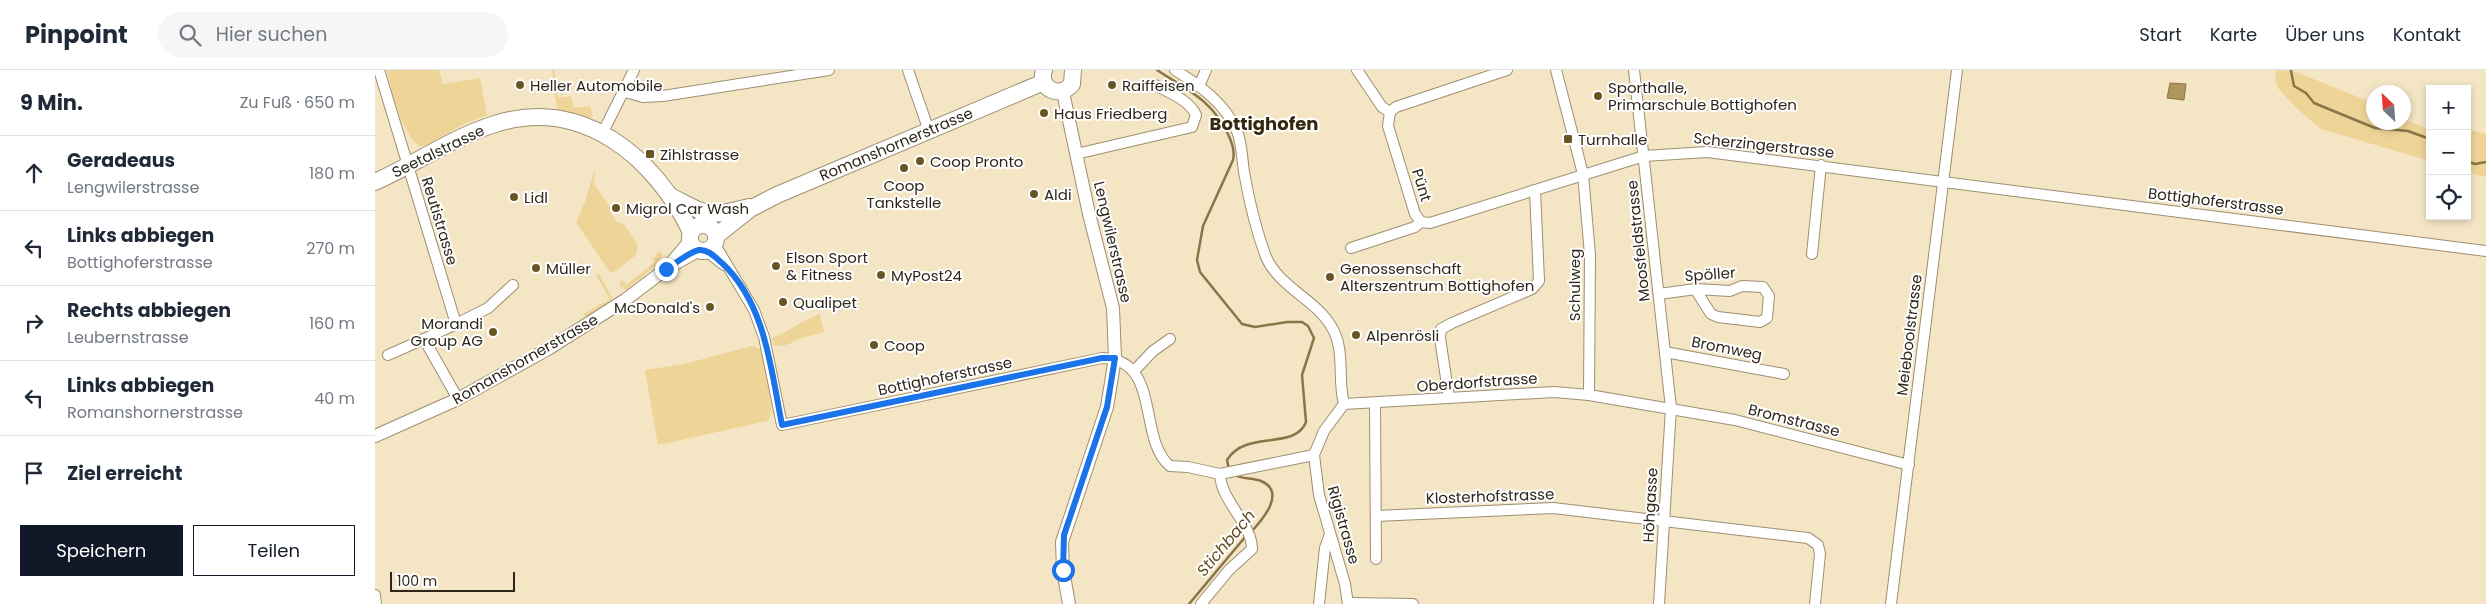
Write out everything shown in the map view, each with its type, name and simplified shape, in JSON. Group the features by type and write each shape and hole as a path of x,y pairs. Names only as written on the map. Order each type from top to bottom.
{"main road":[{"path":"1044,76 1052,91 1063,92 1072,84 1073,70"},
{"name":"Romanshornerstrasse","path":"703,238 753,207 929,130 1044,76"},
{"name":"Seetalstrasse","path":"375,182 409,167 465,136 504,122 525,119 568,122 603,134 638,158 703,238"},
{"path":"675,202 699,212 713,215 753,207"}],"street":[{"path":"603,134 634,70"},
{"path":"625,92 643,97 663,96 829,70"},
{"path":"908,70 929,130"},
{"path":"1115,358 1134,371 1138,378 1163,459 1174,468 1188,467 1223,473 1314,454 1325,431 1344,404 1341,393 1339,352 1335,334 1321,313 1281,278 1270,264 1249,199 1236,129 1225,111 1199,86 1175,70"},
{"path":"1199,86 1206,70"},
{"path":"1357,70 1381,106 1389,112 1396,107 1507,70"},
{"name":"Schulweg","path":"1556,70 1583,174 1590,255 1589,395"},
{"name":"Moosfeldstrasse","path":"1634,70 1671,408"},
{"name":"Meieboolstrasse","path":"1891,604 1957,70"},
{"name":"Reutistrasse","path":"378,73 409,167 456,324"},
{"path":"1076,154 1189,130 1197,116 1192,108 1178,97 1155,85"},
{"name":"Lengwilerstrasse","path":"1063,92 1089,214 1113,308 1115,358 1107,407 1062,542 1063,570 1069,604"},
{"name":"Pünt","path":"1389,112 1388,126 1415,214 1421,222 1430,223 1583,174"},
{"name":"Scherzingerstrasse","path":"1583,174 1644,156 1707,152 1943,181"},
{"path":"1812,254 1821,165"},
{"name":"Bottighoferstrasse","path":"1943,181 2486,251"},
{"path":"1449,398 1440,338 1441,329 1451,322 1532,289 1539,281 1535,190"},
{"path":"1351,248 1415,227 1421,222"},
{"name":"Bottighoferstrasse","path":"703,238 732,273 754,310 764,338 782,425 1102,358 1115,358"},
{"name":"Romanshornerstrasse","path":"375,436 458,399 548,349 625,300 703,238"},
{"path":"389,355 488,308 513,285"},
{"name":"Spöller","path":"1659,294 1695,289 1730,290 1742,286 1763,287 1769,296 1769,314 1765,320 1760,322 1713,315 1695,289"},
{"path":"424,339 458,399"},
{"path":"1134,371 1153,351 1170,340"},
{"name":"Bromweg","path":"1665,352 1784,374"},
{"name":"Oberdorfstrasse","path":"1344,404 1554,392 1589,395 1671,408"},
{"path":"1375,403 1376,559"},
{"name":"Bromstrasse","path":"1671,408 1743,422 1909,465"},
{"name":"Höhgasse","path":"1659,604 1671,408"},
{"name":"Rigistrasse","path":"1314,454 1319,496 1345,584 1348,604"},
{"path":"1201,604 1229,570 1250,553 1252,545 1223,490 1223,473"},
{"name":"Klosterhofstrasse","path":"1376,516 1553,508 1811,540 1818,545 1820,554 1815,604"},
{"path":"1319,604 1325,548 1329,534"},
{"path":"375,595 376,604"},
{"path":"1348,604 1413,604"}],"shaded area":[{"path":"387,70 439,70 443,84 480,78 487,115 462,125 425,146 419,146 407,132 402,122 394,100"},
{"path":"552,70 554,70 558,98 571,96 574,108 590,106 593,117 557,111"},
{"path":"2291,70 2366,100 2366,130 2411,130 2411,122 2426,128 2426,160 2321,129 2295,107 2278,88 2275,79 2276,71"},
{"path":"2170,83 2186,84 2184,100 2167,98"},
{"path":"2471,130 2486,134 2486,177 2471,173"},
{"path":"595,168 594,184 612,210 610,212 617,222 624,224 638,245 636,255 613,273 609,271 576,222 585,202"},
{"path":"659,251 663,255 654,267 626,290 619,285 622,280 626,285 655,262 651,257 654,258"},
{"path":"598,272 612,297 611,300 586,317 583,314 610,299 597,277"},
{"path":"820,314 824,332 795,340 785,345 773,345 772,338"},
{"path":"752,346 762,349 772,412 768,421 658,445 645,370 684,364"}],"waterway":[{"name":"Stichbach","path":"1157,70 1197,96 1214,112 1228,134 1233,147 1233,160 1203,226 1197,260 1200,272 1242,324 1255,327 1287,322 1302,322 1308,326 1314,338 1302,375 1306,422 1300,431 1292,436 1257,442 1235,451 1227,460 1229,469"},
{"path":"2291,71 2294,86 2306,93 2314,103 2375,128 2408,131 2426,138"},
{"path":"2471,162 2475,164 2486,162"},
{"name":"Stichbach","path":"1234,475 1261,481 1272,492 1270,506 1252,531"},
{"name":"Stichbach","path":"1189,604 1246,536"}],"place":[{"name":"Heller Automobile","path":"520,85"},
{"name":"Raiffeisen","path":"1112,85"},
{"name":"Sporthalle, Primarschule Bottighofen","path":"1598,96"},
{"name":"Haus Friedberg","path":"1044,113"},
{"name":"Turnhalle","path":"1568,139"},
{"name":"Zihlstrasse","path":"650,154"},
{"name":"Coop Pronto","path":"920,161"},
{"name":"Coop Tankstelle","path":"904,168"},
{"name":"Aldi","path":"1034,194"},
{"name":"Lidl","path":"514,197"},
{"name":"Migrol Car Wash","path":"616,208"},
{"name":"Elson Sport & Fitness","path":"776,266"},
{"name":"Müller","path":"536,268"},
{"name":"MyPost24","path":"881,275"},
{"name":"Genossenschaft Alterszentrum Bottighofen","path":"1330,277"},
{"name":"Qualipet","path":"783,302"},
{"name":"McDonald's","path":"710,307"},
{"name":"Morandi Group AG","path":"493,332"},
{"name":"Alpenrösli","path":"1356,335"},
{"name":"Coop","path":"874,345"}],"district":[{"name":"Bottighofen","path":"1264,123"}],"route":[{"path":"666,269 699,250 705,250 732,273 747,295 764,338 782,425 1102,358 1115,358 1107,407 1062,542 1063,570"}]}
